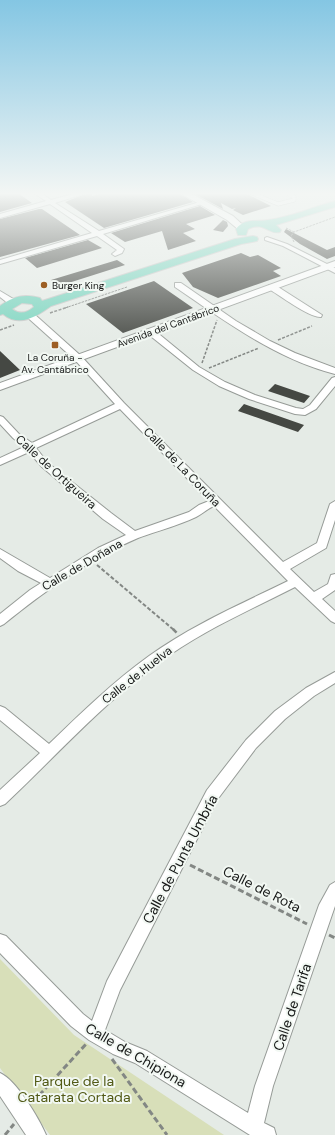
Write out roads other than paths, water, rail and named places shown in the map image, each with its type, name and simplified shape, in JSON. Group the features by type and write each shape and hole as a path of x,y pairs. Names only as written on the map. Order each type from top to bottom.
{"main road":[{"path":"35,304 48,297 194,246"},
{"path":"24,319 8,313 6,307 21,299 35,304 47,303 224,246"},
{"path":"0,319 24,319 35,313 35,304"}],"street":[{"path":"0,262 56,246"},
{"path":"115,254 120,252 121,249 116,246"},
{"path":"287,246 332,268"},
{"name":"Avenida del Cantábrico","path":"0,387 151,332 217,311 272,288 332,268"},
{"path":"178,285 217,311 226,319 268,344 335,371"},
{"path":"272,288 318,315"},
{"path":"0,293 6,307"},
{"name":"Calle de La Coruña","path":"24,319 78,358 121,405 216,502 296,582 335,618"},
{"path":"151,332 200,371 221,384 239,392 295,411 305,412 313,407 335,380"},
{"path":"0,462 121,405"},
{"name":"Calle de Ortigueira","path":"0,419 16,436 32,448 45,466 134,536"},
{"name":"Calle de Doñana","path":"0,621 34,593 90,559 134,536 193,514 203,507 216,502"},
{"path":"282,568 322,545 335,504"},
{"path":"0,553 22,568 49,583"},
{"path":"314,598 333,586 335,578"},
{"name":"Calle de Huelva","path":"0,799 120,685 153,660 185,639 296,582"},
{"name":"Calle de Punta Umbría","path":"95,1034 106,1009 113,987 212,795 251,744 280,715 310,692 335,677"},
{"path":"0,712 50,753"},
{"name":"Calle de Tarifa","path":"260,1130 264,1086 327,905 335,890"},
{"name":"Calle de Chipiona","path":"0,942 77,1020 95,1034 119,1048 141,1057 260,1130"},
{"path":"0,1082 37,1135"}],"place":[{"name":"Burger King","path":"44,285"},
{"name":"La Coruña - Av. Cantábrico","path":"55,345"}],"park label":[{"name":"Parque de la Catarata Cortada","path":"74,1090"}]}
